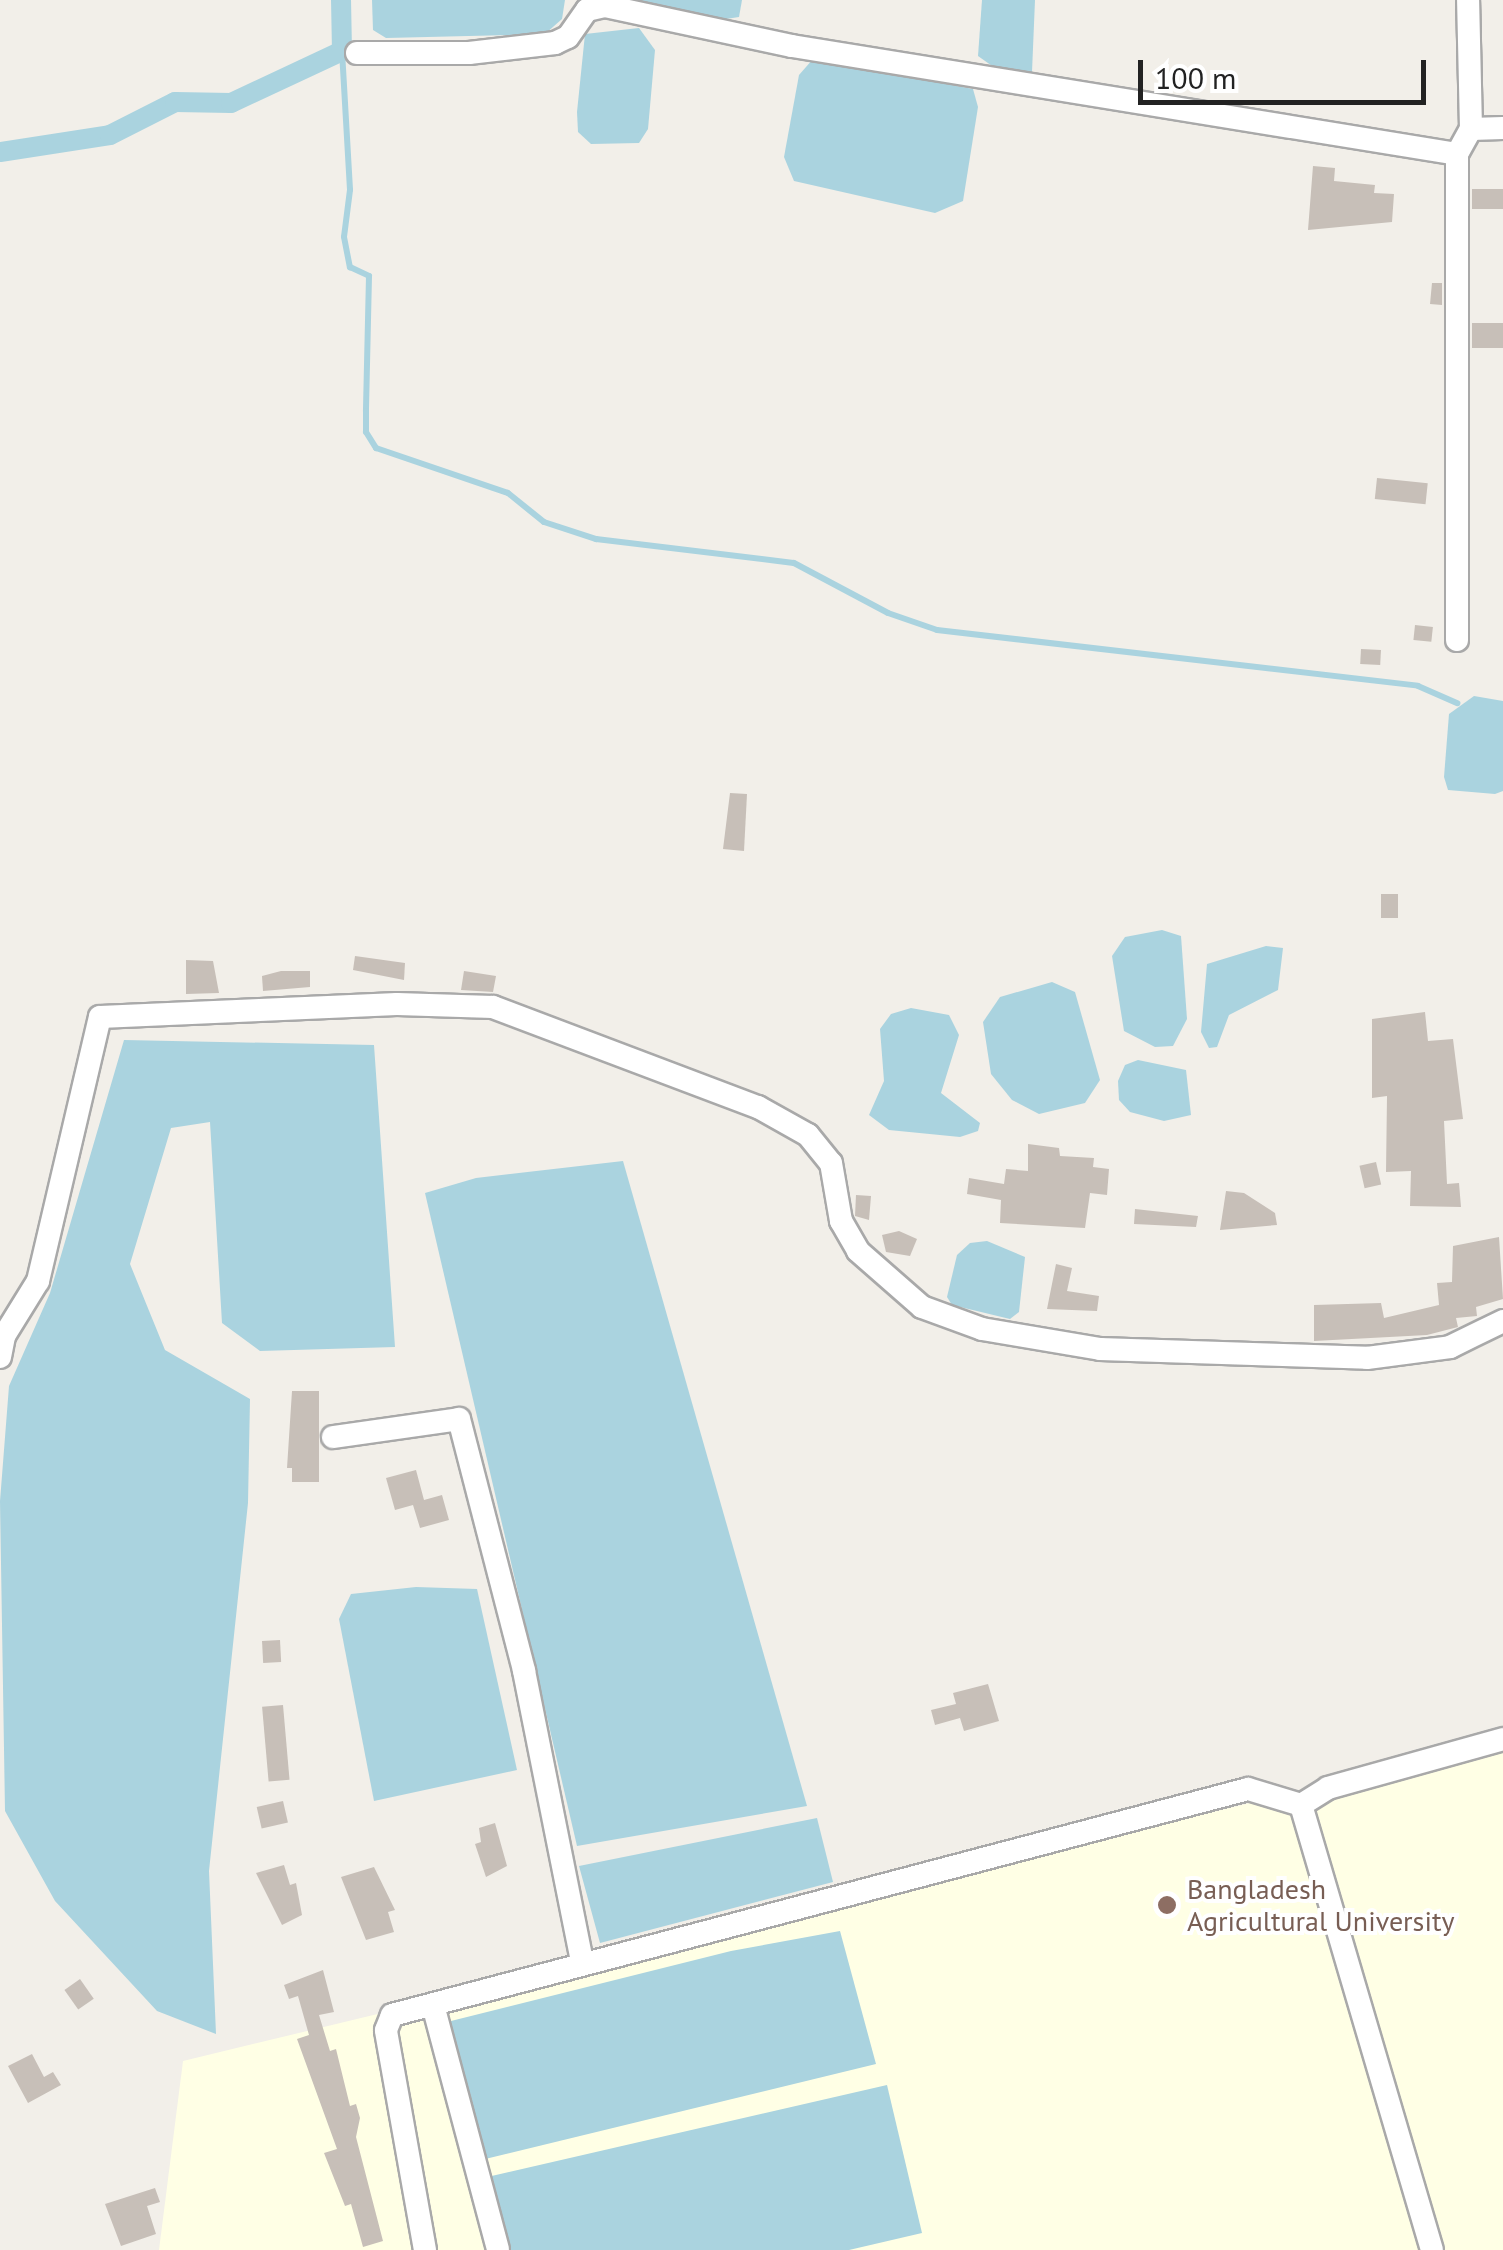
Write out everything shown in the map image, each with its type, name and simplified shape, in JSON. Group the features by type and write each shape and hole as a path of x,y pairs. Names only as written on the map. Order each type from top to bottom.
{"street":[{"path":"1457,640 1457,154 1471,129 1468,0"},
{"path":"357,53 468,53 556,43 568,37 588,10 605,6 626,15 792,46 1457,154"},
{"path":"1471,129 1503,128"},
{"path":"0,1356 4,1336 38,1281 100,1017 397,1004 493,1008 758,1106 808,1136 831,1163 841,1221 858,1251 922,1307 982,1329 1100,1349 1367,1358 1450,1348 1503,1321"},
{"path":"333,1437 459,1418 524,1672 582,1961"},
{"path":"425,2250 386,2030 392,2015 582,1961 1248,1789 1301,1804 1328,1788 1503,1739"},
{"path":"1301,1804 1432,2250"},
{"path":"432,2005 498,2250"}],"shaded area":[{"name":"Bangladesh Agricultural University","path":"1503,1742 1503,2250 159,2250 183,2061"}],"water":[{"path":"372,0 565,0 562,19 545,34 386,38 373,30"},
{"path":"584,0 742,0 739,17 719,20"},
{"path":"982,0 1035,0 1032,72 995,68 978,56"},
{"path":"639,28 655,50 648,129 639,143 591,144 578,132 585,34"},
{"path":"813,59 973,89 978,107 963,201 935,213 794,181 784,157 799,75"},
{"path":"1474,696 1503,701 1503,791 1495,794 1448,790 1444,777 1449,714"},
{"path":"1162,930 1181,936 1187,1019 1173,1046 1155,1047 1124,1031 1112,956 1125,937"},
{"path":"1266,946 1283,948 1278,990 1229,1015 1217,1047 1209,1048 1201,1032 1207,964"},
{"path":"1052,982 1075,992 1100,1080 1085,1103 1039,1114 1012,1100 991,1074 983,1022 1000,997"},
{"path":"911,1008 949,1015 959,1035 941,1093 980,1123 978,1131 960,1137 889,1130 869,1115 884,1081 880,1029 891,1014"},
{"path":"124,1040 374,1045 395,1347 260,1351 222,1323 210,1122 171,1128 130,1264 165,1350 250,1399 248,1503 209,1871 216,2034 157,2011 55,1901 5,1811 0,1501 9,1386 50,1293"},
{"path":"1138,1060 1186,1070 1191,1115 1164,1121 1130,1112 1119,1100 1118,1081 1125,1065"},
{"path":"623,1161 807,1806 577,1846 425,1193 476,1178"},
{"path":"987,1241 1025,1257 1019,1312 1010,1319 952,1305 947,1297 957,1255 970,1243"},
{"path":"416,1587 477,1589 517,1770 374,1801 339,1619 351,1594"},
{"path":"817,1818 833,1882 600,1943 579,1866"},
{"path":"840,1931 876,2064 481,2160 447,2022 731,1951"},
{"path":"887,2085 922,2233 849,2250 505,2250 483,2178"}],"building":[{"path":"1313,166 1335,168 1334,181 1375,185 1374,193 1394,194 1392,222 1308,230"},
{"path":"1472,189 1503,189 1503,209 1472,209"},
{"path":"1432,283 1442,283 1442,305 1430,304"},
{"path":"1472,323 1503,323 1503,348 1472,348"},
{"path":"1377,478 1428,483 1426,504 1375,499"},
{"path":"1415,625 1433,627 1431,642 1413,640"},
{"path":"1361,649 1381,650 1380,665 1360,664"},
{"path":"730,793 747,794 744,851 723,849"},
{"path":"1381,894 1398,894 1398,918 1381,918"},
{"path":"355,956 405,963 404,980 353,970"},
{"path":"186,960 213,961 219,993 186,994"},
{"path":"281,971 310,971 310,987 263,991 262,976"},
{"path":"464,971 496,976 493,992 461,990"},
{"path":"1425,1012 1428,1041 1453,1039 1463,1119 1444,1121 1447,1184 1459,1183 1461,1207 1410,1206 1411,1171 1386,1172 1387,1096 1372,1098 1372,1019"},
{"path":"1028,1144 1059,1148 1060,1156 1094,1158 1093,1167 1109,1169 1107,1195 1090,1193 1085,1228 1000,1223 1001,1200 967,1194 969,1178 1004,1184 1006,1169 1028,1171"},
{"path":"1376,1162 1381,1184 1365,1188 1359,1166"},
{"path":"1226,1191 1244,1193 1275,1213 1277,1225 1220,1230"},
{"path":"856,1195 871,1196 869,1220 855,1216"},
{"path":"1135,1209 1198,1216 1196,1227 1134,1224"},
{"path":"899,1231 917,1239 910,1256 886,1252 882,1235"},
{"path":"1499,1237 1503,1299 1476,1307 1477,1316 1456,1318 1458,1327 1427,1335 1314,1341 1314,1305 1381,1303 1384,1318 1439,1305 1437,1283 1452,1282 1453,1246"},
{"path":"1056,1264 1072,1268 1067,1291 1099,1296 1097,1311 1047,1309"},
{"path":"292,1391 319,1391 319,1482 292,1482 292,1468 287,1468"},
{"path":"416,1470 424,1500 442,1495 449,1520 420,1528 413,1505 395,1510 386,1478"},
{"path":"280,1640 281,1662 263,1663 262,1641"},
{"path":"988,1684 999,1721 964,1731 960,1718 935,1725 931,1710 956,1704 953,1693"},
{"path":"283,1705 290,1780 269,1782 262,1707"},
{"path":"283,1801 288,1822 262,1829 257,1807"},
{"path":"495,1823 507,1866 486,1877 475,1844 481,1842 479,1828"},
{"path":"284,1865 290,1885 296,1883 302,1915 282,1925 256,1873"},
{"path":"374,1867 395,1910 388,1912 394,1932 366,1940 341,1877"},
{"path":"323,1970 334,2012 319,2015 330,2051 336,2049 350,2106 356,2104 360,2118 356,2137 383,2241 363,2247 351,2204 345,2206 324,2153 337,2149 297,2039 309,2035 298,1996 289,1999 284,1985"},
{"path":"80,1979 94,1999 78,2010 64,1990"},
{"path":"32,2054 44,2077 53,2072 61,2085 28,2103 8,2066"},
{"path":"155,2188 160,2202 147,2206 156,2234 121,2246 105,2204"}],"waterway":[{"path":"0,152 110,135 175,102 231,103 342,51 341,0"},
{"path":"342,51 350,190 344,237 350,267 369,276 366,432 376,448 508,493 544,522 596,539 794,563 888,613 937,630 1418,686 1457,703"}],"place":[{"name":"Bangladesh Agricultural University","path":"1167,1905"}]}
